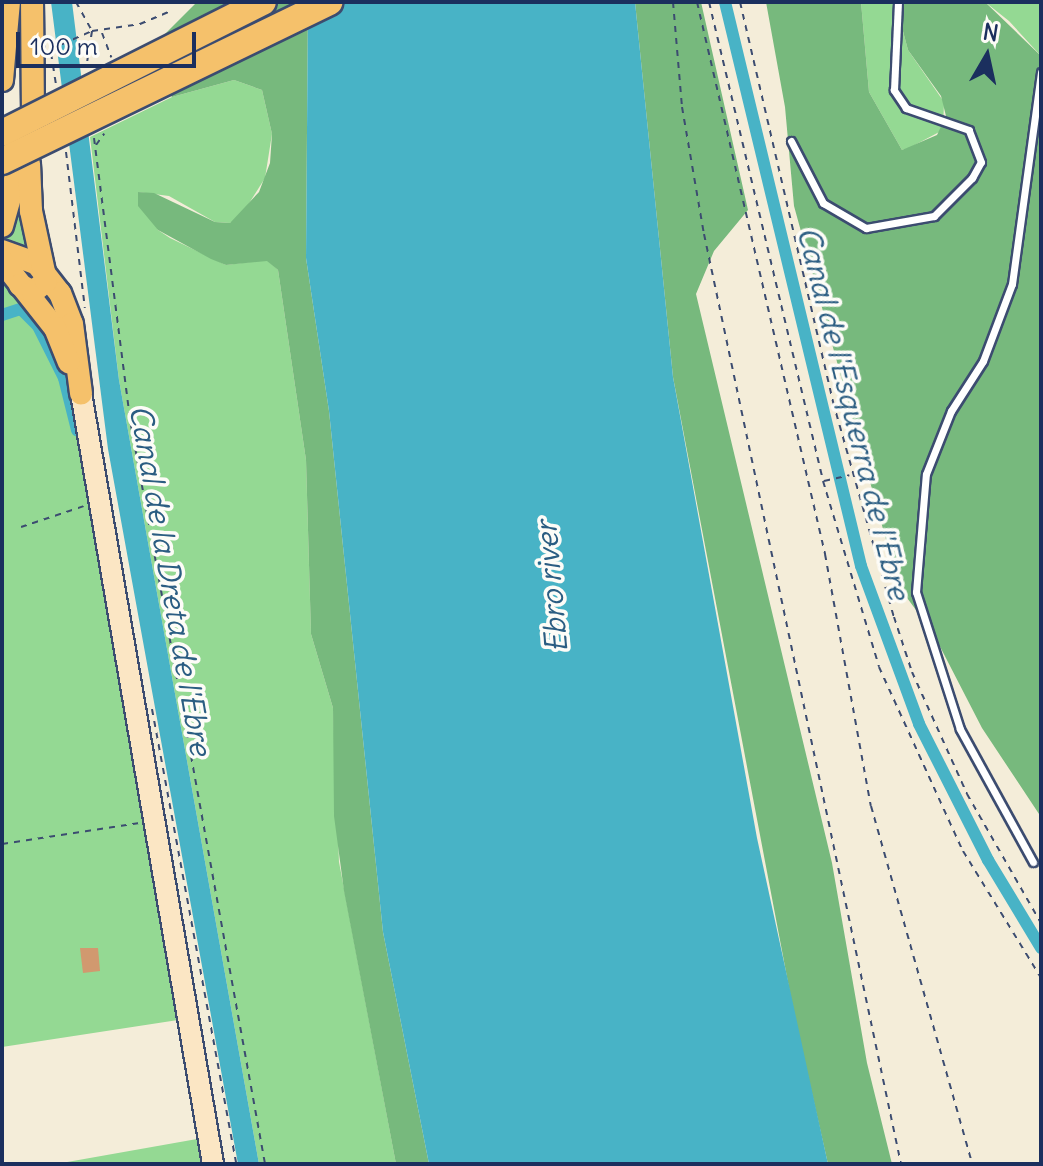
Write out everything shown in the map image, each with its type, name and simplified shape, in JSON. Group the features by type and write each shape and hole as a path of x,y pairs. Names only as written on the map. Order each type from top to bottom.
{"highway":[{"path":"2,133 263,2"},
{"path":"2,161 329,2"}],"main road":[{"path":"2,80 9,2"},
{"path":"32,2 31,211 45,273 72,324 81,393"},
{"path":"2,226 29,135"},
{"path":"2,251 27,258 45,273"},
{"path":"2,261 11,288 38,306 55,328 81,393"},
{"path":"11,288 39,290 45,273"}],"street":[{"path":"81,393 213,1164"}],"lane":[{"path":"791,141 823,203 866,228 934,216 972,178 981,162 969,130 906,108 894,90 898,2"},
{"path":"1033,862 960,729 916,592 926,474 951,411 983,361 1012,284 1041,72"}],"path":[{"path":"76,2 92,31 88,79"},
{"path":"673,2 682,107 704,234 901,1164"},
{"path":"697,2 825,554 874,817 972,1164"},
{"path":"709,2 823,481 879,667 918,760 963,851 1041,978"},
{"path":"740,2 852,474 912,672 967,794 1041,923"},
{"path":"50,49 92,31 140,24 171,11"},
{"path":"49,37 57,90"},
{"path":"92,125 131,425 265,1164"},
{"path":"64,141 87,321"},
{"path":"823,481 852,474"},
{"path":"21,527 100,502"},
{"path":"151,701 236,1164"},
{"path":"2,844 156,820"}],"green space":[{"path":"197,2 308,2 306,258 329,411 383,932 429,1164 396,1164 344,891 334,816 333,708 311,634 306,460 278,270 267,261 226,265 211,259 158,230 138,206 138,192 154,193 215,222 230,223 259,192 270,163 272,134 262,90 234,80 172,97 154,70 159,40"},
{"path":"635,2 701,2 748,210 714,251 696,294 832,863 867,1063 892,1164 828,1164 794,1014 673,377"},
{"path":"766,2 861,2 869,92 902,150 937,135 946,116 941,96 908,50 900,20 903,2 985,2 1041,56 1041,817 982,728 933,633 899,587 794,206 785,107"},
{"path":"861,2 903,2 900,20 908,50 944,102 943,130 909,148 902,150 869,92"},
{"path":"985,2 1041,2 1041,56 1009,21"},
{"path":"234,80 262,90 272,134 265,178 241,216 230,223 215,222 169,196 138,192 158,230 170,238 226,265 267,260 278,270 306,460 311,634 333,708 339,862 396,1164 259,1164 119,380 90,137 172,97"},
{"path":"40,104 41,206 53,267 23,302 58,349 77,406 178,1020 2,1047 2,124"},
{"path":"197,1139 201,1164 56,1164"}],"water":[{"path":"51,2 72,2 119,380 259,1164 238,1164 108,449"},
{"name":"Ebro river","path":"308,2 635,2 673,377 757,838 828,1164 429,1164 383,932 329,411 306,258"}],"building":[{"path":"80,948 98,948 100,971 83,973"}],"waterway":[{"name":"Canal de l'Esquerra de l'Ebre","path":"725,2 861,566 919,724 988,860 1041,948"},
{"path":"2,315 21,309 38,326 64,378 77,430"}],"water label":[{"name":"Canal de la Dreta de l'Ebre","path":"171,580"}]}
